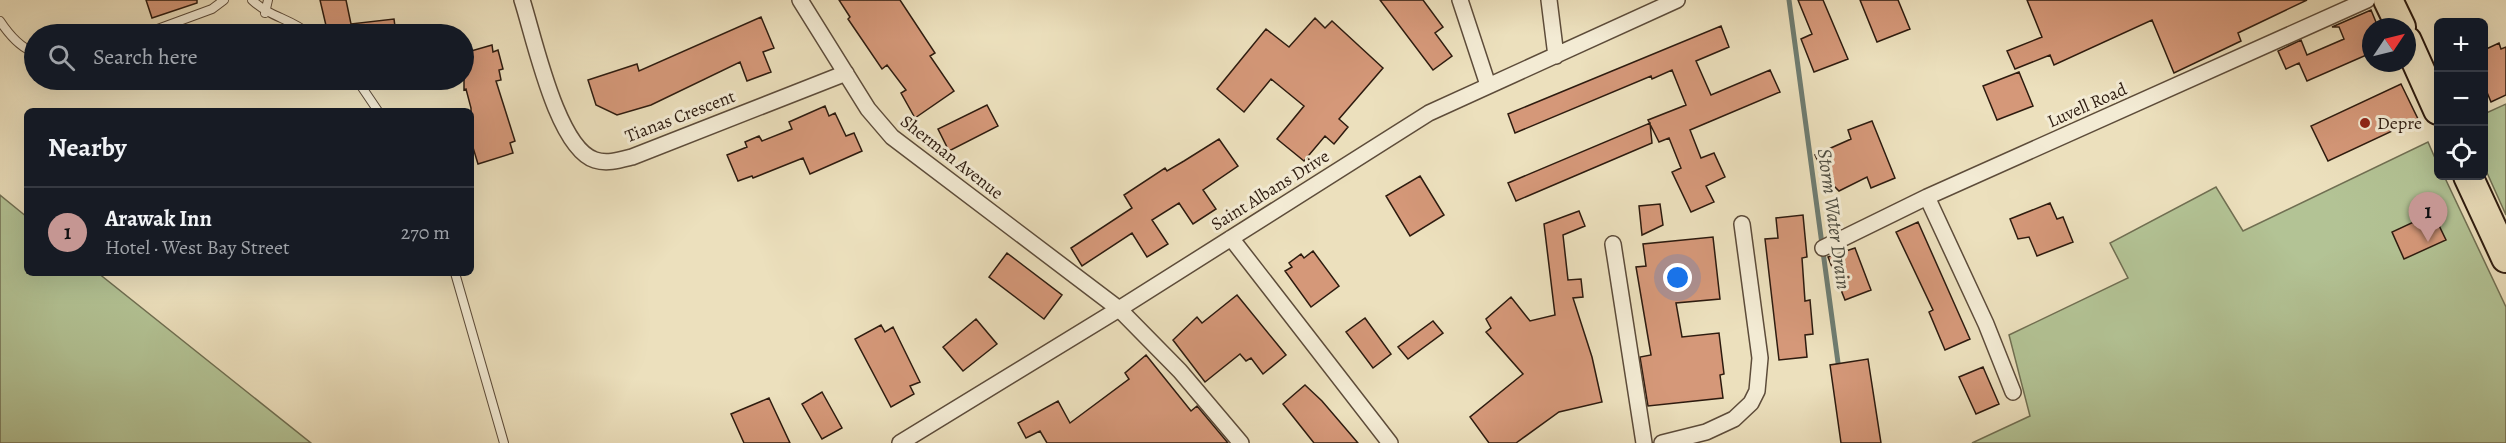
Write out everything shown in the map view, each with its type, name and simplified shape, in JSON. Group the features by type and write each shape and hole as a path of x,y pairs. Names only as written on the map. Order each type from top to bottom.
{"highway":[{"path":"2388,0 2397,18"},
{"path":"2416,60 2434,99"},
{"path":"2470,180 2506,258"}],"street":[{"name":"Tianas Crescent","path":"522,0 559,118 568,137 580,152 596,160 613,162 632,157 846,72"},
{"name":"Sherman Avenue","path":"800,0 868,109 892,136 1119,309 1180,371 1241,443"},
{"path":"1460,0 1488,86"},
{"path":"1549,0 1556,56"},
{"name":"Saint Albans Drive","path":"900,443 1119,309 1429,112 1677,0"},
{"name":"Luvell Road","path":"1823,248 1927,197 2367,0"},
{"path":"1927,197 1986,324 2013,392"},
{"path":"1662,443 1706,432 1727,423 1744,411 1757,391 1760,358 1742,224"},
{"path":"1231,238 1390,443"},
{"path":"1613,244 1644,443"}],"lane":[{"path":"171,24 212,9 225,0"},
{"path":"252,0 265,13 295,24"},
{"path":"265,13 268,0"},
{"path":"0,21 7,32 24,47"},
{"path":"364,90 376,108"},
{"path":"456,276 504,443"}],"green space":[{"path":"2506,104 2506,215 2488,175 2488,112"},
{"path":"2428,142 2434,156 2434,180 2446,180 2506,307 2506,443 1972,443 2030,416 2009,335 2128,278 2110,243 2216,187 2243,231"},
{"path":"0,195 24,215 24,276 102,276 311,443 0,443"}],"building":[{"path":"146,0 197,0 197,3 152,18"},
{"path":"320,0 346,0 351,24 326,24"},
{"path":"839,0 900,0 935,53 930,56 954,91 915,118 901,93 906,90 887,65 882,69 848,19 850,17"},
{"path":"1380,0 1423,0 1443,27 1435,33 1452,56 1433,70"},
{"path":"1798,0 1823,0 1848,59 1814,72 1801,39 1812,34"},
{"path":"1860,0 1898,0 1910,29 1877,42"},
{"path":"2027,0 2307,0 2238,33 2241,41 2174,73 2152,20 2054,65 2050,55 2015,69 2007,51 2042,37"},
{"path":"2371,10 2374,18 2362,18 2362,57 2307,81 2299,63 2286,69 2278,51 2301,40 2307,55 2344,39 2339,27 2332,27"},
{"path":"761,17 774,48 763,52 771,72 747,81 740,62 651,105 617,115 596,105 588,80 637,64 639,71"},
{"path":"1315,18 1325,28 1332,21 1383,68 1339,119 1348,127 1334,144 1325,136 1304,161 1277,139 1304,106 1271,79 1244,112 1217,89 1266,29 1289,47"},
{"path":"394,19 395,24 351,24"},
{"path":"1721,26 1729,47 1696,61 1711,95 1770,70 1780,92 1690,130 1701,158 1714,153 1725,177 1706,186 1714,202 1691,212 1672,172 1681,168 1669,138 1659,142 1648,120 1686,105 1672,70 1652,79 1651,76 1515,133 1508,114"},
{"path":"2499,43 2501,49 2506,47 2506,95 2491,102 2488,95 2488,48"},
{"path":"492,45 493,52 498,50 503,69 499,70 501,80 496,81 515,141 510,143 513,153 478,164 474,151 474,108 471,108 466,90 474,90 474,50"},
{"path":"2019,72 2033,106 1997,120 1983,86"},
{"name":"Depre","path":"2401,84 2418,119 2328,161 2311,126"},
{"path":"987,105 998,126 949,151 938,129"},
{"path":"825,106 829,116 835,113 846,136 854,133 862,151 810,174 803,158 753,178 752,176 738,181 727,155 747,147 745,142 759,136 762,141 792,129 789,122"},
{"path":"1872,121 1895,178 1871,188 1867,177 1839,191 1825,177 1815,155 1851,139 1848,130"},
{"path":"1650,123 1652,143 1516,201 1508,183"},
{"path":"1219,139 1238,166 1203,190 1216,209 1193,224 1179,203 1152,220 1168,244 1147,257 1132,233 1082,266 1071,248 1132,208 1124,195 1165,168 1167,171"},
{"path":"1420,176 1444,215 1410,236 1386,196"},
{"path":"2050,203 2057,219 2063,217 2073,242 2037,256 2029,237 2018,239 2010,219"},
{"path":"1660,204 1663,225 1642,235 1639,206"},
{"path":"1579,211 1585,226 1563,235 1568,280 1581,279 1583,297 1573,298 1592,357 1602,402 1559,412 1516,443 1489,443 1470,417 1523,374 1486,332 1491,328 1486,319 1511,297 1530,321 1555,315 1544,224"},
{"path":"2433,213 2446,240 2404,259 2392,232"},
{"path":"1803,215 1807,257 1802,258 1805,301 1810,300 1813,334 1805,335 1807,357 1779,360 1765,239 1778,238 1776,218"},
{"path":"1918,222 1970,339 1945,350 1929,312 1933,310 1896,232"},
{"path":"1713,237 1720,299 1676,303 1682,337 1719,333 1724,374 1720,375 1723,398 1648,406 1640,357 1651,355 1636,267 1646,266 1643,244"},
{"path":"1855,248 1871,290 1845,300 1828,257"},
{"path":"1313,251 1339,286 1311,307 1285,271 1292,267 1289,263 1301,254 1304,258"},
{"path":"1007,253 1062,295 1044,319 989,277"},
{"path":"1237,295 1286,355 1263,374 1251,358 1246,361 1240,354 1205,382 1173,340 1197,317 1202,323"},
{"path":"1365,318 1391,354 1373,368 1346,332"},
{"path":"976,319 997,344 963,371 943,347"},
{"path":"1433,321 1443,333 1408,359 1398,347"},
{"path":"881,325 885,332 893,327 920,382 910,386 914,394 891,407 855,339"},
{"path":"1146,355 1191,411 1197,406 1228,443 1047,443 1040,431 1026,438 1018,423 1058,401 1070,423 1129,379 1125,373"},
{"path":"1868,359 1881,443 1841,443 1830,365"},
{"path":"1983,367 1999,404 1976,414 1959,377"},
{"path":"1305,385 1358,443 1314,443 1283,404"},
{"path":"822,392 842,428 822,439 802,404"},
{"path":"769,398 790,443 744,443 731,414"}],"waterway":[{"name":"Storm Water Drain","path":"1789,0 1839,370"}],"place":[{"name":"Depre","path":"2365,123"},
{"name":"Arawak Inn","path":"2428,242"}]}
